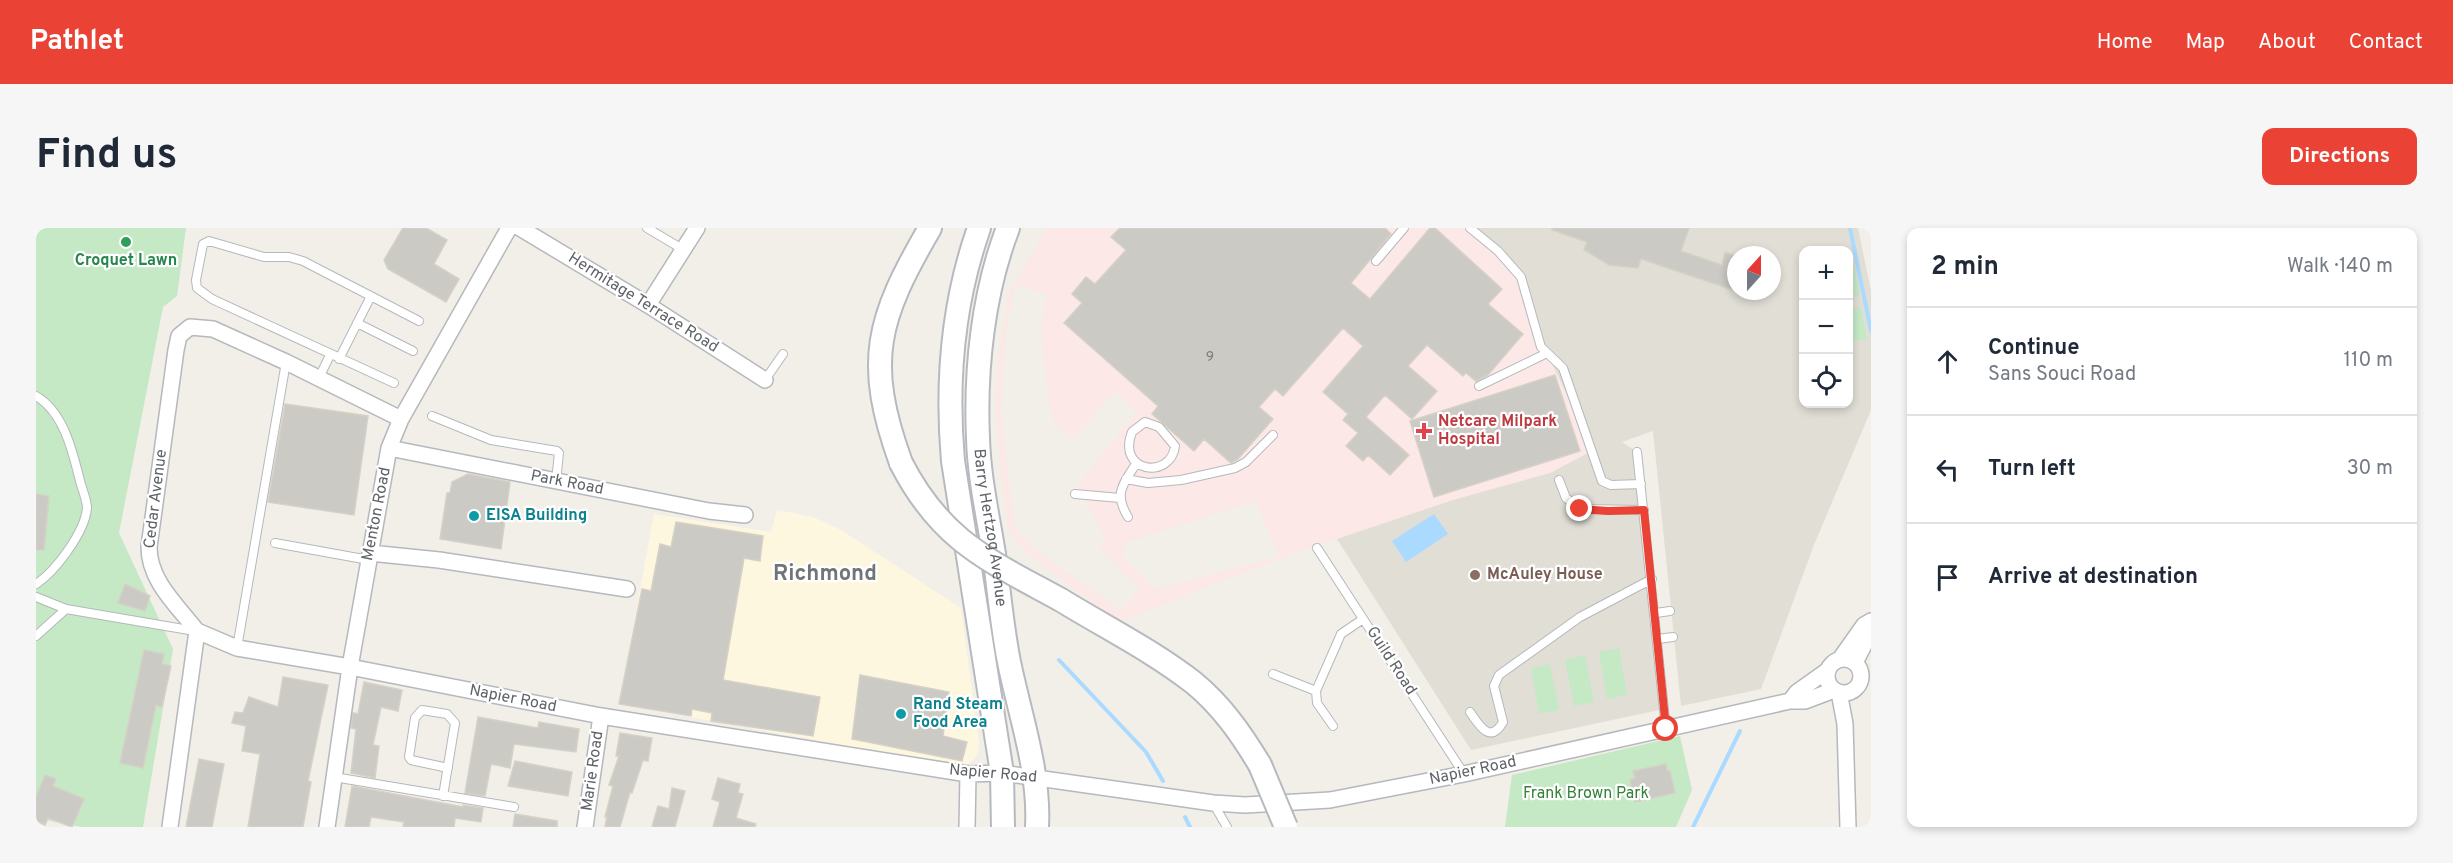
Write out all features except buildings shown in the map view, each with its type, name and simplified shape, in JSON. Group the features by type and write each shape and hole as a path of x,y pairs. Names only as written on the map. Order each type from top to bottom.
{"main road":[{"path":"930,228 895,292 881,340 882,398 888,426 901,463 915,489 929,509 957,538 986,558 1145,651 1194,684 1229,719 1260,765 1286,827"},
{"name":"Barry Hertzog Avenue","path":"979,228 970,253 958,305 953,341 949,423 952,461 1002,773 1003,827"},
{"name":"Barry Hertzog Avenue","path":"1008,228 994,275 983,329 978,437 981,476 1009,661 1034,777 1039,820"}],"street":[{"name":"Menton Road","path":"327,827 350,667 389,448 401,419 509,228"},
{"name":"Hermitage Terrace Road","path":"520,228 648,305 765,380"},
{"path":"648,305 698,228"},
{"name":"Cedar Avenue","path":"196,631 158,582 149,562 149,547 179,336 190,327 213,329 286,362"},
{"path":"286,362 318,380 401,419"},
{"name":"Park Road","path":"389,448 709,512 745,515"},
{"path":"369,556 440,560 627,589"},
{"path":"1848,827 1845,724 1837,691 1828,681 1828,670 1864,625 1871,621"},
{"path":"171,827 196,631"},
{"name":"Napier Road","path":"196,631 237,648 350,667 602,716 968,774 1002,773 1213,803 1277,804 1330,800 1464,774 1790,701 1805,701 1837,691"},
{"path":"1845,724 1862,684 1862,665 1871,631"},
{"path":"1839,659 1851,660 1862,665"},
{"name":"Napier Road","path":"1790,701 1797,692 1828,670"},
{"path":"1837,691 1845,693 1862,684"},
{"name":"Marie Road","path":"585,827 602,716"},
{"path":"967,827 968,774"}],"lane":[{"path":"647,228 684,250"},
{"path":"1376,261 1404,228"},
{"path":"1470,228 1498,251 1521,278 1541,347 1545,354 1563,368 1602,481 1611,485 1641,484"},
{"path":"394,383 212,299 197,288 196,280 203,244 209,241 264,257 289,257 303,261 419,321"},
{"path":"318,380 357,323 371,296"},
{"path":"357,323 413,351"},
{"path":"765,380 783,354"},
{"path":"1479,386 1545,354"},
{"path":"237,648 286,362"},
{"path":"36,396 56,417 69,437 87,507 76,538 47,577 36,584"},
{"path":"432,416 491,441 557,451 559,453 556,481"},
{"path":"1145,422 1153,424 1169,438 1175,446 1174,452 1169,460 1157,468 1143,468 1136,464 1129,451 1129,439 1132,432 1145,422"},
{"path":"1126,479 1148,483 1181,480 1235,468 1246,462 1273,435"},
{"path":"1638,452 1666,729"},
{"path":"1128,517 1120,503 1120,498 1126,479 1136,464"},
{"path":"1559,480 1566,498 1580,509 1644,510"},
{"path":"1075,494 1120,498"},
{"path":"275,543 369,556"},
{"name":"Guild Road","path":"1317,548 1464,774"},
{"path":"1470,712 1482,730 1490,733 1497,730 1503,722 1494,686 1499,675 1580,617 1652,579"},
{"path":"36,597 66,609 196,631"},
{"path":"36,636 66,609"},
{"path":"1656,613 1670,611"},
{"path":"1333,726 1317,704 1316,691 1341,634 1363,619"},
{"path":"1658,639 1673,637"},
{"path":"1273,674 1316,691"},
{"path":"443,796 448,768 455,723 447,714 422,710 418,712 409,757 411,760 448,768"},
{"path":"334,777 514,807"},
{"path":"1213,803 1227,827"}],"shaded area":[{"name":"Netcare Milpark Hospital","path":"1047,228 1120,228 1112,237 1126,250 1095,284 1086,277 1072,294 1082,303 1064,324 1158,406 1152,414 1194,451 1204,439 1234,465 1273,420 1259,407 1275,389 1284,396 1343,328 1363,346 1323,392 1347,413 1367,415 1385,395 1413,419 1437,391 1408,366 1427,345 1463,376 1466,373 1480,384 1523,334 1488,304 1502,288 1435,228 1467,228 1513,272 1527,289 1544,348 1594,450 1550,473 1453,500 1306,549 1120,623 1032,558 1015,541 1008,527 995,406 999,354 1008,294","holes":["1016,285 1047,294 1041,330 1049,402 1055,424 1072,439 1116,392 1136,412 1077,486 1106,540 1100,545 1103,552 1139,588 1121,610 1033,548 1014,526 1001,413 1006,328","1256,501 1279,557 1154,589 1122,556 1126,550 1125,543"]},
{"path":"1385,228 1430,228 1370,299 1351,283 1392,235"},
{"path":"1467,228 1858,228 1871,291 1871,410 1814,545 1761,689 1681,706 1653,431 1622,442 1637,452 1664,709 1471,750 1337,539 1594,451 1544,348 1513,272"},
{"path":"777,510 813,517 841,530 961,608 979,743 977,755 969,764 958,766 619,704 654,514 771,532"}],"green space":[{"path":"36,228 186,228 177,296 163,307 119,533 173,649 143,827 82,827 36,818"},
{"path":"1853,265 1854,265 1860,296 1853,297"},
{"path":"1861,307 1867,339 1853,341 1853,308"},
{"path":"1619,648 1627,694 1607,699 1599,652"},
{"path":"1585,655 1594,702 1574,706 1565,660"},
{"path":"1550,664 1559,710 1539,714 1531,668"},
{"name":"Frank Brown Park","path":"1680,736 1692,790 1676,827 1505,827 1512,775"}],"water":[{"path":"1434,514 1448,534 1406,562 1392,541"}],"waterway":[{"path":"1850,228 1871,331"},
{"path":"1059,660 1146,752 1163,781"},
{"path":"1693,827 1740,731"},
{"path":"1185,817 1190,827"}],"place":[{"name":"Croquet Lawn","path":"126,242"},
{"name":"Netcare Milpark Hospital","path":"1424,431"},
{"name":"EISA Building","path":"474,516"},
{"name":"McAuley House","path":"1475,575"},
{"name":"Rand Steam Food Area","path":"901,714"}],"district":[{"name":"Richmond","path":"825,574"}],"route":[{"path":"1580,509 1644,510 1666,729"}]}
